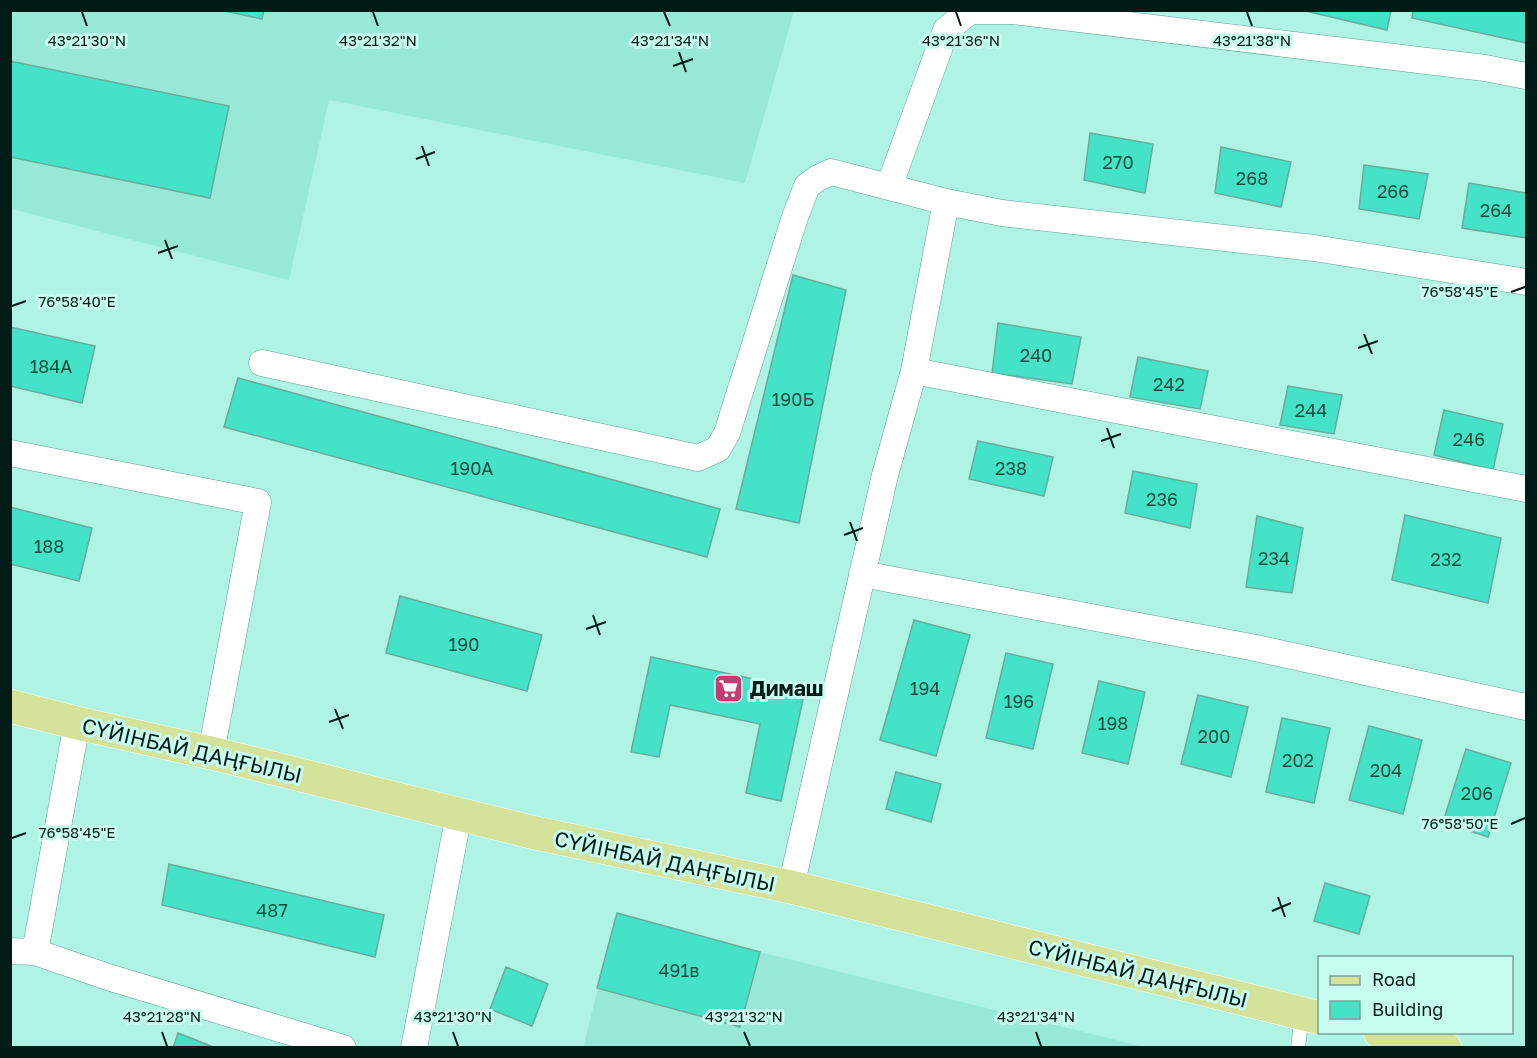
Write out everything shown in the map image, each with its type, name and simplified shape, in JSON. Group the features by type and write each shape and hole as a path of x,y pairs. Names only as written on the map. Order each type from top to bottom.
{"main road":[{"name":"СҮЙІНБАЙ ДАҢҒЫЛЫ","path":"10,706 531,832 791,887 1311,1015"},
{"path":"1389,1034 1445,1047"}],"street":[{"path":"889,187 946,30 970,11 1021,12 1485,68 1527,76"},
{"path":"262,363 698,458 718,450 727,433 795,217 807,186 831,172 946,202 1012,214 1314,248 1527,282"},
{"path":"791,887 885,475 914,371 946,202"},
{"path":"914,371 1527,489"},
{"path":"10,453 258,502 211,753"},
{"path":"862,574 1251,647 1527,707"},
{"path":"76,723 23,952 343,1047"},
{"path":"414,1047 459,814"}],"lane":[{"path":"1298,1047 1311,1015"}],"shaded area":[{"path":"10,11 794,11 745,183 329,100 289,280 11,209"},
{"path":"617,913 760,952 1144,1047 583,1048"}],"building":[{"path":"220,10 264,10 262,19"},
{"path":"1301,10 1391,10 1387,30"},
{"path":"1413,10 1526,10 1526,43 1412,18"},
{"path":"10,61 229,106 210,198 10,157"},
{"path":"1090,133 1153,144 1145,193 1084,180"},
{"path":"1221,147 1291,162 1281,207 1215,193"},
{"path":"1364,165 1428,174 1419,219 1359,209"},
{"path":"1469,183 1526,193 1526,238 1462,228"},
{"path":"793,275 846,290 799,523 736,509"},
{"path":"998,323 1081,337 1072,384 992,373"},
{"path":"10,327 95,346 82,403 10,386"},
{"path":"1138,357 1208,371 1200,409 1130,397"},
{"path":"238,378 720,509 707,557 224,427"},
{"path":"1288,386 1342,395 1334,434 1280,425"},
{"path":"1444,410 1503,424 1493,470 1434,455"},
{"path":"978,441 1053,457 1044,496 969,479"},
{"path":"1133,471 1197,484 1190,528 1125,513"},
{"path":"10,507 92,528 79,581 10,564"},
{"path":"1405,515 1501,538 1488,603 1392,580"},
{"path":"1257,516 1303,528 1292,593 1246,587"},
{"path":"400,596 542,635 527,691 386,653"},
{"path":"914,620 970,635 936,756 880,740"},
{"path":"1006,653 1053,664 1033,749 986,738"},
{"path":"651,657 805,690 781,801 746,793 760,724 670,705 659,757 631,752"},
{"path":"1099,681 1145,692 1128,764 1082,753"},
{"path":"1198,695 1248,707 1231,777 1181,764"},
{"path":"1282,718 1330,728 1314,803 1266,792"},
{"path":"1369,726 1422,740 1403,814 1349,800"},
{"path":"1466,749 1511,763 1488,837 1443,822"},
{"path":"896,772 941,784 931,822 886,809"},
{"path":"169,864 384,915 375,957 162,905"},
{"path":"1325,883 1370,896 1359,934 1314,921"},
{"path":"617,913 760,952 740,1027 597,988"},
{"path":"506,967 548,984 532,1026 490,1009"},
{"path":"178,1033 216,1048 173,1048"}],"place":[{"name":"Димаш","path":"729,688"}]}
